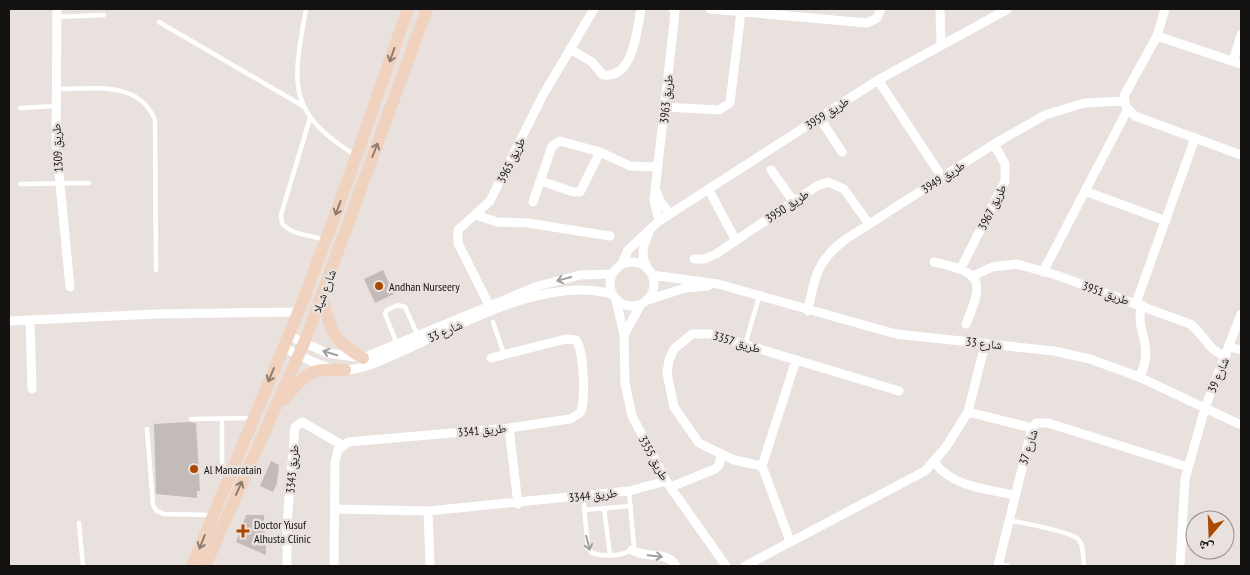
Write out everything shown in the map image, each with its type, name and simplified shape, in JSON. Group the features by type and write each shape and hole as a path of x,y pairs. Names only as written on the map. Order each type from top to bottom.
{"main road":[{"name":"شارع شيلا","path":"192,566 326,240 408,9"},
{"name":"شارع شيلا","path":"205,566 299,355 323,296 426,9"},
{"path":"323,296 330,330 344,346 363,358"},
{"path":"273,414 300,380 309,373 320,369 345,370"}],"street":[{"name":"طريق 3965","path":"489,305 457,238 460,226 476,215 490,201 539,103 594,9"},
{"path":"570,49 592,62 603,75 622,68 630,59 641,9"},
{"name":"طريق 3963","path":"659,221 654,204 675,9"},
{"path":"710,9 741,12 791,12 867,22 877,18 881,9"},
{"path":"940,9 942,44"},
{"name":"طريق 3959","path":"622,264 628,250 659,221 878,80 1008,9"},
{"path":"1044,272 1129,109 1124,96 1157,36 1165,9"},
{"path":"665,106 719,110 730,103 741,12"},
{"name":"طريق 1309","path":"57,13 56,106 59,183 70,287"},
{"path":"1157,36 1237,63 1241,35"},
{"path":"878,80 942,177"},
{"name":"طريق 3949","path":"808,311 813,284 819,266 838,245 994,144 1057,110 1097,102 1129,109 1241,155"},
{"path":"819,117 842,152"},
{"path":"1139,377 1147,353 1140,321 1139,304 1196,138"},
{"path":"533,202 555,142 560,141 600,152 630,166 658,167"},
{"name":"طريق 3967","path":"961,268 1006,181 1005,164 994,144"},
{"path":"540,181 574,192 580,192 600,152"},
{"path":"771,170 794,202"},
{"name":"طريق 3950","path":"694,259 711,257 822,184 834,183 844,189 869,224"},
{"path":"656,190 660,201 670,214"},
{"path":"709,190 736,241"},
{"path":"1085,191 1166,221"},
{"path":"476,215 497,222 536,224 610,236"},
{"path":"624,335 654,288 650,272 642,257 642,250 651,227"},
{"path":"934,262 961,268 973,276 978,295 966,324"},
{"path":"644,302 628,306 614,297 610,287 612,274 622,264 636,263 650,272"},
{"name":"طريق 3951","path":"973,276 992,267 1008,264 1044,272 1139,304 1190,324 1201,334 1211,349 1226,356"},
{"name":"شارع 33","path":"650,272 718,284 808,311 896,334 1054,351 1090,359 1139,377 1241,425"},
{"name":"شارع 33","path":"285,341 304,343 337,356 363,358 538,286 580,275 612,274"},
{"name":"شارع 33","path":"644,302 685,288 718,284"},
{"name":"شارع 33","path":"345,370 369,365 467,322 532,297 557,290 586,288 614,297"},
{"name":"طريق 3355","path":"614,297 624,335 625,383 632,416 668,484 726,566"},
{"path":"9,321 157,314 298,312"},
{"name":"شارع 39","path":"1180,566 1183,502 1188,467 1205,408 1230,347 1241,314"},
{"path":"30,320 32,388"},
{"name":"طريق 3357","path":"762,466 721,455 699,442 674,407 667,373 668,360 674,349 692,334 710,334 899,391"},
{"name":"طريق 3341","path":"342,445 354,440 509,428 570,419 577,416 583,403 582,350 576,340 569,338 491,358"},
{"path":"285,341 299,355 345,370"},
{"path":"745,566 925,471 946,447 968,412 985,344"},
{"path":"1230,347 1241,350"},
{"path":"790,541 762,466 796,360"},
{"path":"968,412 1032,428"},
{"name":"طريق 3343","path":"287,566 287,523 295,427 302,422 342,445"},
{"name":"شارع 37","path":"998,565 1014,495 1032,428 1036,423 1048,423 1188,467"},
{"path":"509,428 518,504"},
{"path":"334,566 335,462 342,445"},
{"name":"طريق 3344","path":"335,509 428,512 629,491 668,484 715,469 719,464 721,455"},
{"path":"934,461 938,467 954,480 1014,495"},
{"path":"428,512 430,566"},
{"path":"632,550 636,553 666,557 676,566"}],"lane":[{"path":"306,9 296,63 298,86 303,106 310,118 330,139 356,155"},
{"path":"57,13 104,15"},
{"path":"159,22 303,106"},
{"path":"56,89 120,90 147,103 152,112 155,120 156,270"},
{"path":"20,108 56,106"},
{"path":"310,118 281,215 282,224 292,233 310,234 326,240"},
{"path":"20,184 89,183"},
{"path":"744,345 759,297"},
{"path":"398,344 384,314 387,310 398,305 405,307 418,336"},
{"path":"493,322 504,354"},
{"path":"191,419 253,418"},
{"path":"222,419 222,465 224,472 229,475"},
{"path":"147,429 153,505 164,514 213,515"},
{"path":"583,495 588,548 596,555 610,556 632,550 634,544 629,491"},
{"path":"584,510 630,506"},
{"path":"604,508 610,556"},
{"path":"1008,520 1067,534 1078,539 1082,545 1084,566"},
{"path":"79,523 83,566"},
{"path":"998,565 1008,566"}],"building":[{"name":"Andhan Nurseery","path":"383,270 394,294 375,303 364,279"},
{"path":"196,423 200,491 197,491 197,498 156,494 154,424"},
{"path":"271,461 279,465 277,483 273,492 260,486"},
{"path":"246,515 264,515 266,555 236,542"}],"place":[{"name":"Andhan Nurseery","path":"379,286"},
{"name":"Al Manaratain","path":"194,469"},
{"name":"Doctor Yusuf Alhusta Clinic","path":"243,531"}]}
